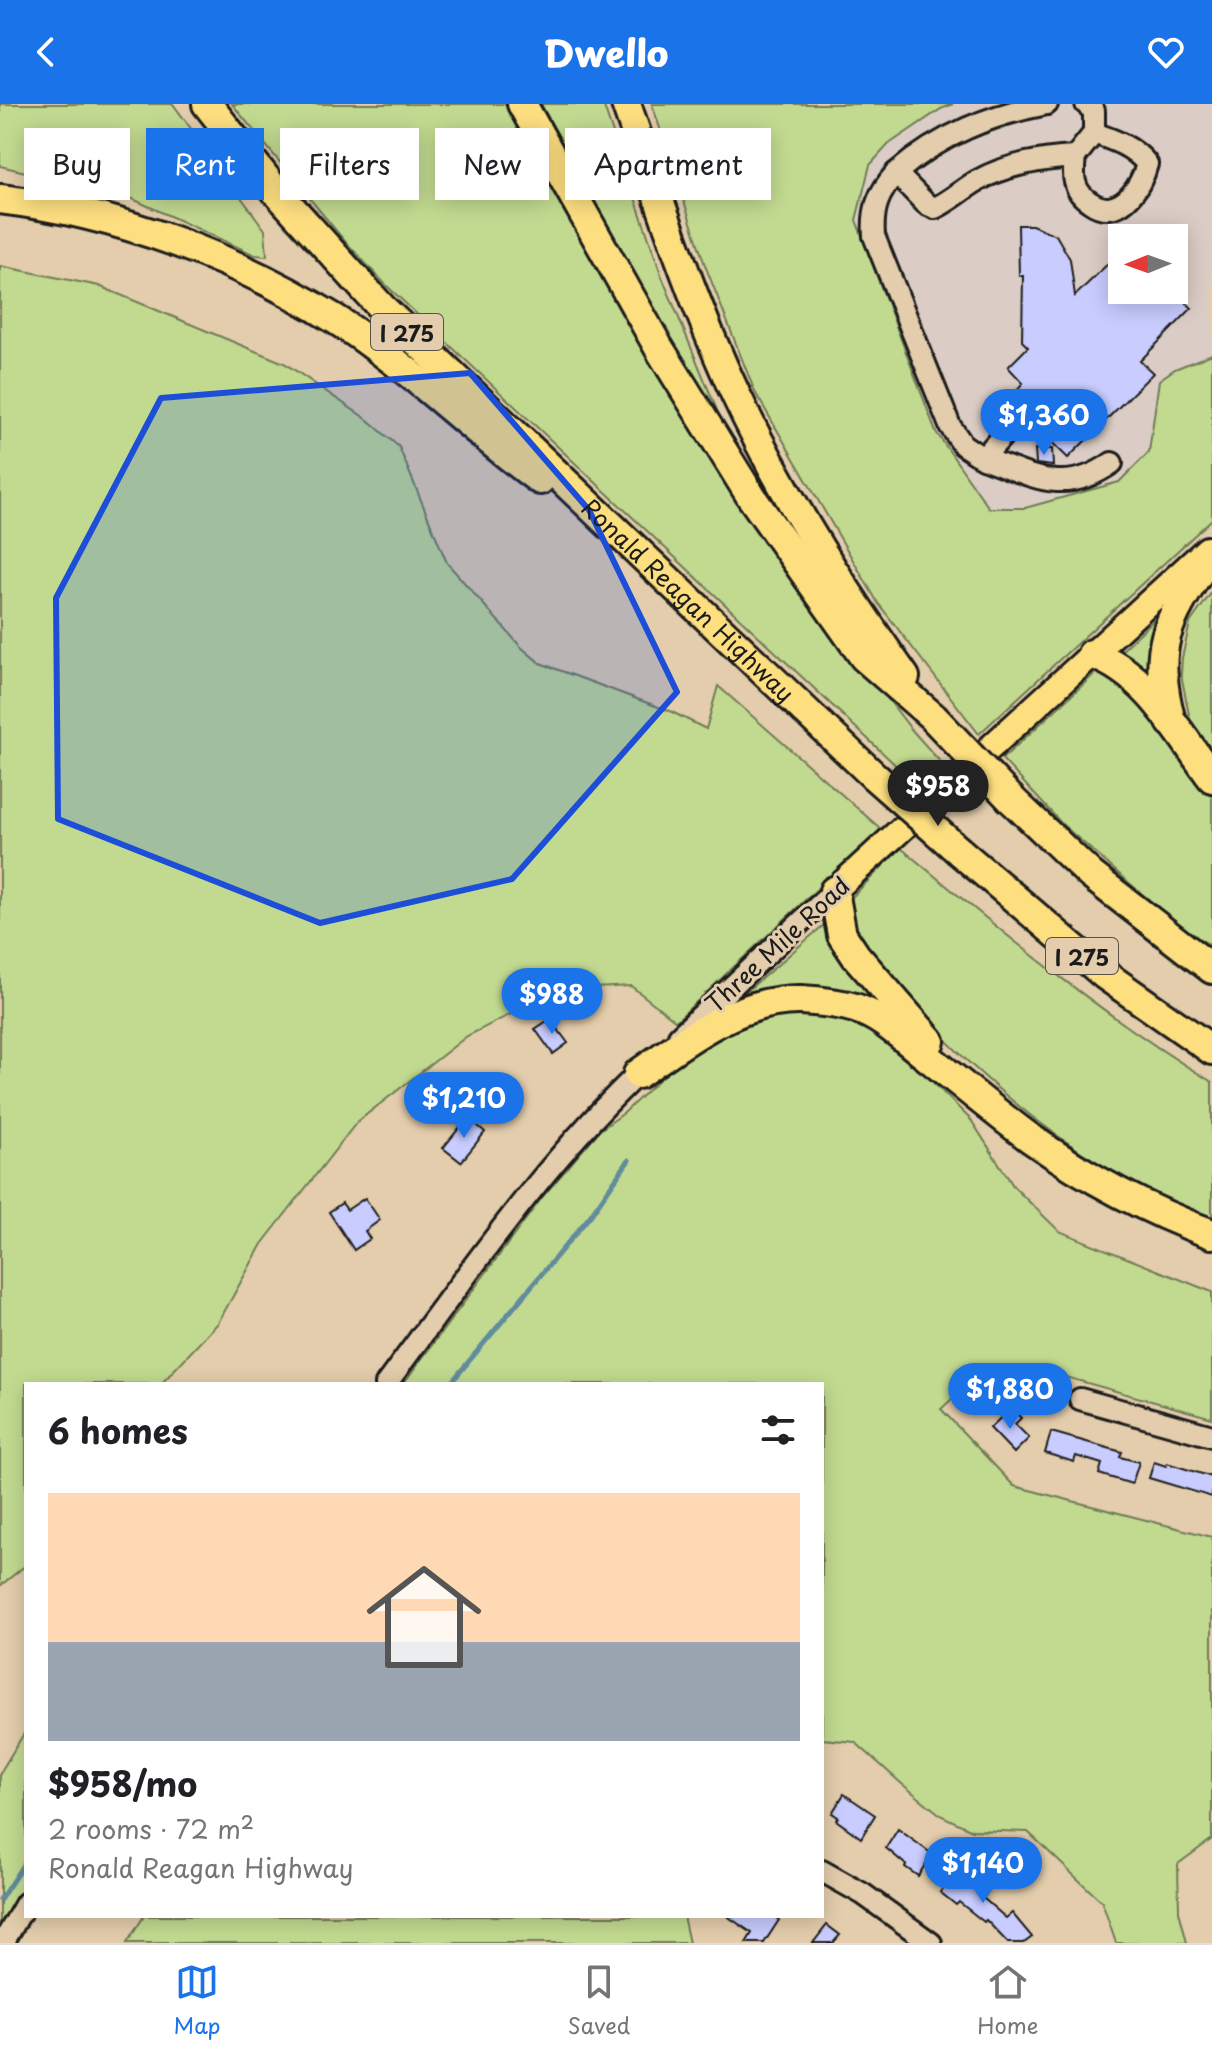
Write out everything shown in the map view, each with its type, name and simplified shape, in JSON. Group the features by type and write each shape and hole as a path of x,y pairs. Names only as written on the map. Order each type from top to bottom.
{"highway":[{"name":"Ronald Reagan Highway","path":"207,104 275,190 382,308 874,776 1105,975 1212,1050"},
{"path":"522,104 659,348 752,498 864,657 933,717"},
{"name":"I 275","path":"626,104 711,336 763,450 850,600 933,717 1011,799 1091,875 1212,969"},
{"path":"639,104 664,214"},
{"path":"0,199 34,203 129,227 232,264 279,288 335,319 371,345 496,448 626,541"},
{"path":"1171,722 1162,684 1163,647 1179,603 1212,552"},
{"path":"1092,654 1123,668 1140,682 1212,778"},
{"path":"834,891 842,935 856,956 972,1090"},
{"path":"638,1074 673,1049 738,1012 799,1000 856,1008 877,1019 1029,1136 1092,1179 1171,1219 1212,1234"}],"main road":[{"name":"Three Mile Road","path":"834,891 1212,545"}],"street":[{"path":"1047,104 1012,111 968,127 916,156 896,173 876,201 874,236 950,426 963,445 983,458 1032,475 1070,483 1095,475 1112,463"},
{"path":"1093,106 1094,133 1075,157 1076,185 1083,197 1094,205 1119,205 1143,179 1147,164 1127,146 1094,133"},
{"path":"896,173 926,204 935,208 980,179 1007,169 1044,159 1075,157"},
{"path":"983,458 1027,408"},
{"name":"Three Mile Road","path":"388,1382 551,1166 598,1112 834,891"},
{"path":"1080,1399 1212,1436"},
{"path":"824,1872 863,1894 931,1943"},
{"path":"3,1943 24,1906"}],"highlighted area":[{"path":"470,373 589,510 677,692 512,879 320,923 58,819 56,598 161,398"}],"shaded area":[{"path":"953,104 1212,104 1212,354 1175,369 1159,380 1149,452 1119,482 1025,508 989,508 936,432 856,220 870,165 889,144"}],"green space":[{"path":"0,104 173,104 191,128 146,128 146,200 243,200 265,230 267,256 255,255 130,198 130,128 24,128 24,172 0,166"},
{"path":"232,104 511,104 526,128 435,128 435,200 549,200 549,165 565,191 565,200 570,200 842,639 911,729 943,765 921,789 387,286 311,200 419,200 419,128 280,128 280,162 264,143 264,128 252,128"},
{"path":"541,104 603,104 611,128 565,128 565,149"},
{"path":"652,104 953,104 889,144 870,165 856,220 936,432 989,508 1025,508 1119,482 1149,452 1159,380 1175,369 1212,354 1212,519 979,734 878,603 755,392 705,265 684,200 771,200 771,128 660,128"},
{"path":"593,200 636,200 662,277 730,442 662,329"},
{"path":"0,266 99,286 284,363 368,420 399,447 447,563 521,647 540,663 672,712 706,729 718,686 881,829 676,1021 631,986 559,990 467,1036 357,1122 262,1244 218,1323 163,1382 24,1382 24,1567 0,1586"},
{"path":"1212,592 1212,754 1190,720 1181,674 1190,623"},
{"path":"1165,609 1154,685 1116,656"},
{"path":"1100,669 1135,692 1184,765 1212,797 1212,946 1181,928 1063,825 1002,759"},
{"path":"901,848 1091,1000 1212,1082 1212,1221 1124,1179 1043,1125 969,1063 870,961 855,937 849,900"},
{"path":"825,924 902,1025 740,1002 740,997"},
{"path":"764,1014 839,1016 891,1041 971,1120 1014,1187 1059,1231 1212,1292 1212,1418 1055,1374 1019,1376 987,1367 941,1409 1014,1486 1212,1537 1212,1839 1178,1864 1179,1911 1187,1943 1116,1943 1102,1902 1028,1832 972,1830 942,1816 855,1742 824,1739 824,1382 404,1382 544,1195 600,1130 624,1113 670,1069 718,1036"},
{"path":"24,1733 24,1889 0,1929 0,1773"},
{"path":"143,1918 683,1918 689,1943 127,1943"}],"building":[{"path":"1018,225 1032,225 1056,235 1070,259 1075,296 1108,264 1108,304 1188,304 1192,308 1140,361 1153,373 1068,458 1036,427 1042,423 1036,417 1040,410 1036,399 1029,395 1018,399 1013,394 1023,383 1008,367 1028,347 1022,341 1023,276 1019,276"},
{"path":"1035,449 1052,449 1053,466 1036,464"},
{"path":"550,1019 568,1043 553,1054 535,1029"},
{"path":"468,1117 485,1132 461,1162 443,1148"},
{"path":"365,1198 380,1220 365,1231 370,1239 354,1250 329,1212 342,1203 347,1210"},
{"path":"1011,1408 1021,1418 1015,1424 1029,1438 1014,1453 990,1428"},
{"path":"1051,1432 1122,1452 1120,1457 1139,1462 1132,1484 1099,1474 1102,1464 1076,1456 1074,1462 1045,1453"},
{"path":"1154,1462 1212,1477 1212,1497 1149,1478"},
{"path":"844,1794 875,1815 861,1838 836,1820 838,1817 832,1813"},
{"path":"898,1829 932,1854 918,1876 886,1848"},
{"path":"962,1865 991,1886 983,1898 1006,1918 1012,1913 1032,1937 1024,1943 1008,1943 986,1920 984,1922 959,1902 956,1905 940,1892"},
{"path":"730,1918 779,1920 764,1943 746,1943 752,1933"},
{"path":"827,1925 840,1935 833,1943 813,1943"}],"waterway":[{"path":"452,1382 590,1216 629,1160"},
{"path":"0,1900 24,1863"}]}
